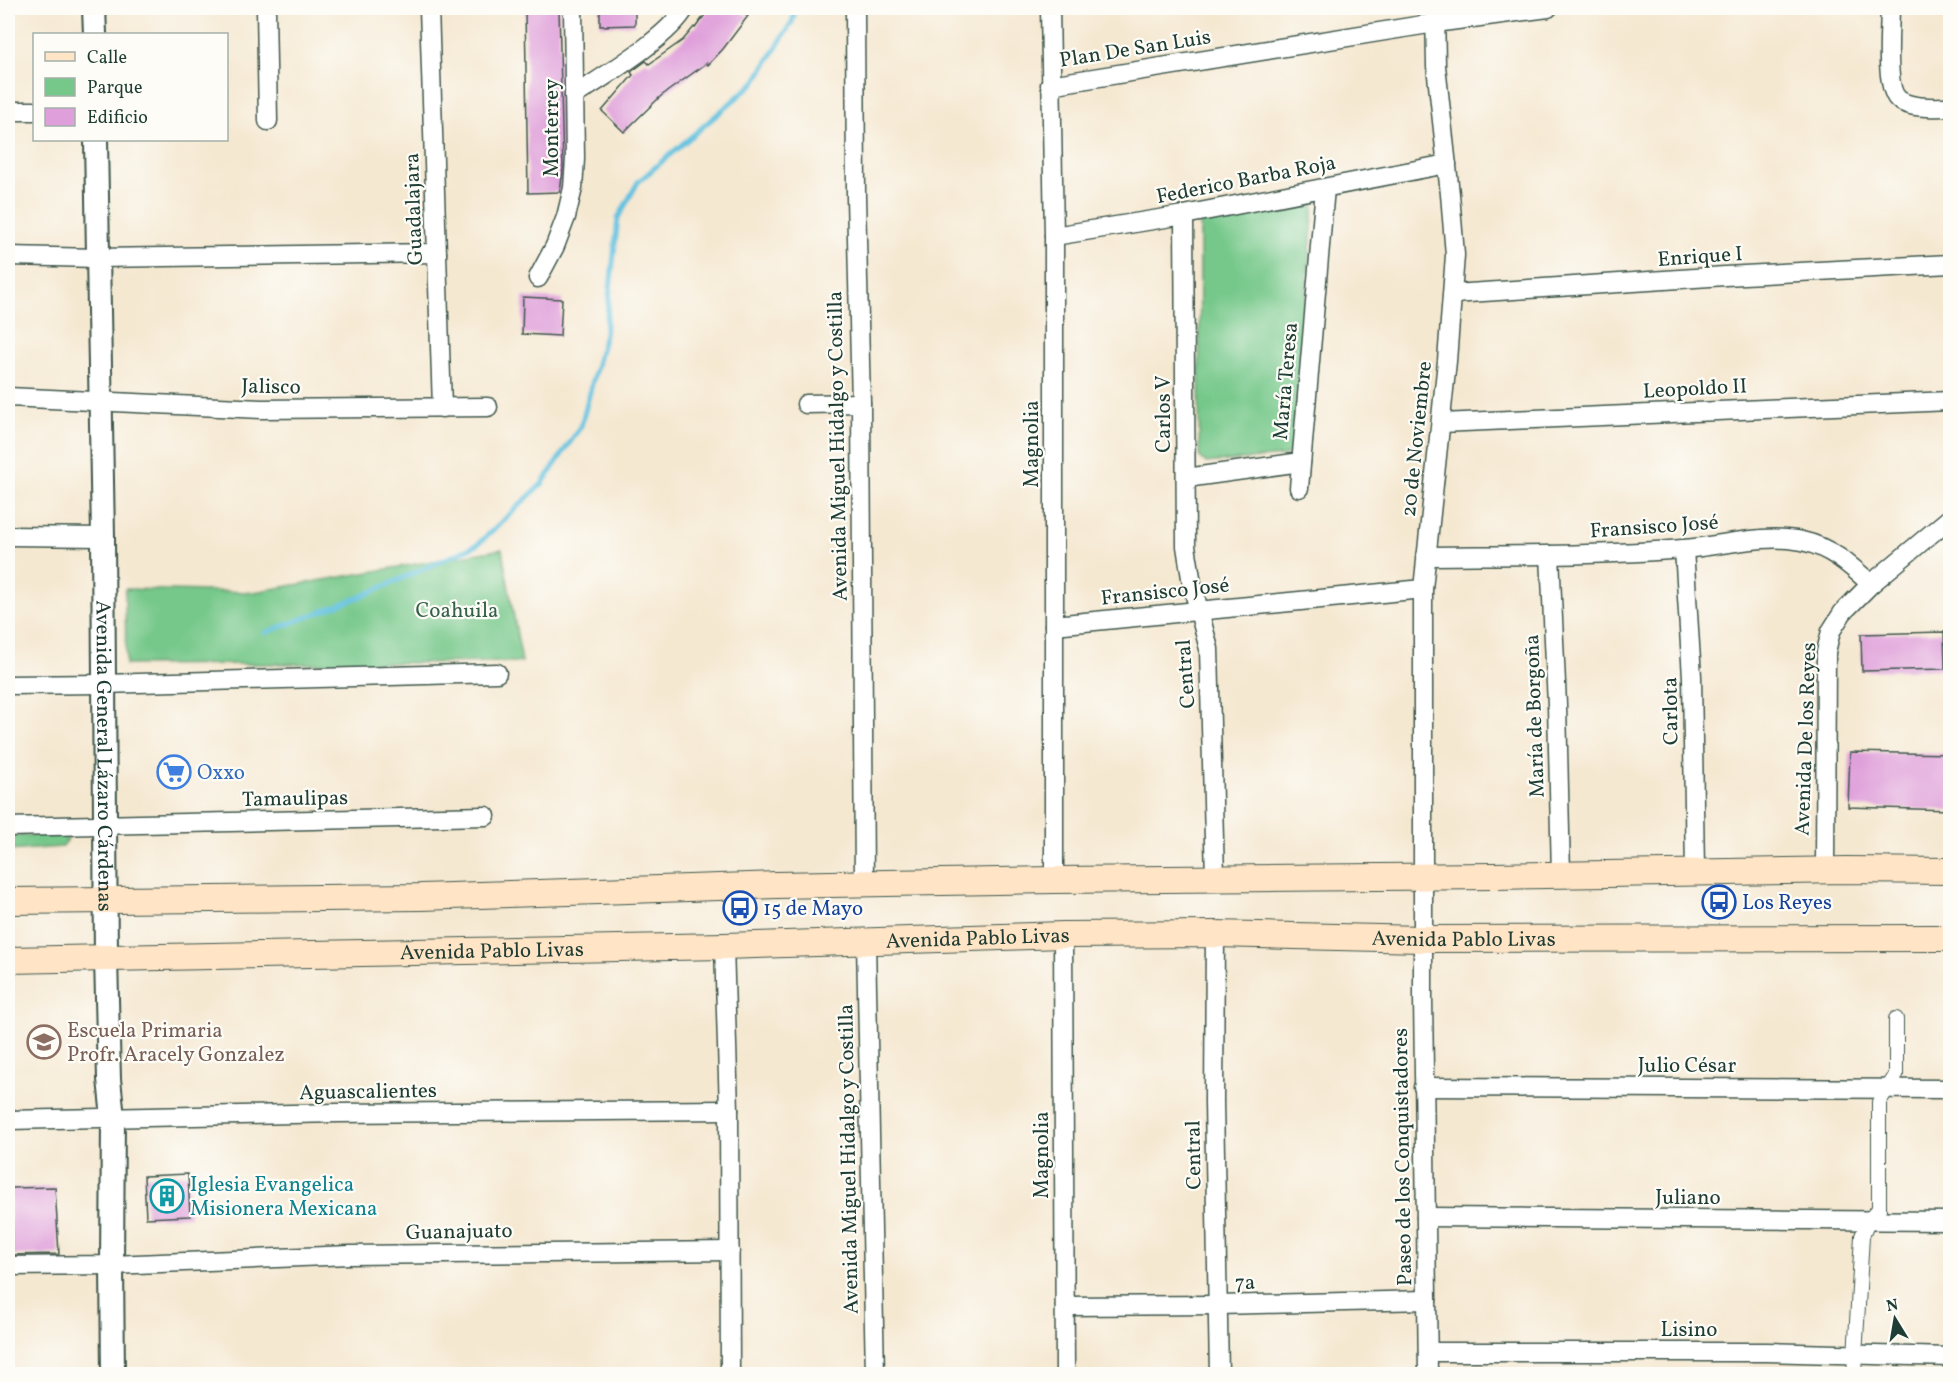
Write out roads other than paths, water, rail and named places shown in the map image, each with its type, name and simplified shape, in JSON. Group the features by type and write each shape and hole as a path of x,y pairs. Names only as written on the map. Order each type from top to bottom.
{"main road":[{"path":"8,901 421,897 1054,880 1825,870 1950,871"},
{"name":"Avenida Pablo Livas","path":"8,960 724,946 1063,935 1215,934 1422,939 1950,938"}],"street":[{"path":"94,8 94,33"},
{"path":"266,8 268,121"},
{"name":"Guadalajara","path":"429,8 442,408"},
{"name":"Monterrey","path":"538,278 555,246 566,217 573,188 575,159 573,8"},
{"path":"574,96 659,36 685,8"},
{"name":"Avenida Miguel Hidalgo y Costilla","path":"855,8 856,197 861,403 864,885"},
{"name":"Magnolia","path":"1050,8 1054,236 1054,880"},
{"name":"Plan De San Luis","path":"1050,85 1435,15 1548,8"},
{"path":"1890,8 1891,85 1894,94 1900,101 1920,106 1950,107"},
{"name":"20 de Noviembre","path":"1422,876 1423,590 1441,423 1455,255 1436,66 1435,15"},
{"path":"8,111 33,111"},
{"name":"Avenida General Lázaro Cárdenas","path":"96,141 103,537 106,958 109,1079 113,1118 113,1374"},
{"name":"Federico Barba Roja","path":"1054,236 1184,215 1447,164"},
{"name":"María Teresa","path":"1186,478 1301,462 1325,188"},
{"name":"Carlos V","path":"1184,215 1186,546 1192,584 1200,610"},
{"path":"8,256 98,258 437,253"},
{"name":"Enrique I","path":"1453,294 1950,264"},
{"name":"Jalisco","path":"8,397 261,409 488,407"},
{"name":"Leopoldo II","path":"1441,423 1950,401"},
{"path":"806,404 861,403"},
{"path":"1299,488 1301,462"},
{"name":"Avenida De los Reyes","path":"1825,870 1826,652 1831,631 1843,612 1870,584 1950,518"},
{"path":"8,536 103,537"},
{"name":"Fransisco José","path":"1426,556 1550,555 1684,549 1764,539 1800,540 1821,546 1842,559 1870,584"},
{"name":"Carlota","path":"1684,549 1692,677 1695,872"},
{"name":"María de Borgoña","path":"1550,555 1557,705 1561,875"},
{"name":"Fransisco José","path":"1054,625 1423,590"},
{"name":"Central","path":"1200,610 1209,649 1215,878"},
{"path":"8,685 497,673"},
{"name":"Tamaulipas","path":"8,827 486,816"},
{"name":"Paseo de los Conquistadores","path":"1422,876 1428,1374"},
{"name":"Central","path":"1215,934 1214,1102 1219,1374"},
{"name":"Magnolia","path":"1063,935 1065,1374"},
{"name":"Avenida Miguel Hidalgo y Costilla","path":"866,942 875,1374"},
{"path":"724,946 729,1110 730,1374"},
{"path":"1854,1374 1862,1236 1869,1220 1879,1209 1879,1102 1896,1075 1896,1019"},
{"name":"Julio César","path":"1424,1087 1950,1089"},
{"name":"Aguascalientes","path":"8,1120 325,1113 729,1110"},
{"name":"Juliano","path":"1426,1217 1950,1221"},
{"name":"Guanajuato","path":"8,1266 112,1265 350,1255 730,1251"},
{"name":"7a","path":"1065,1306 1427,1300"},
{"name":"Lisino","path":"1428,1352 1650,1351 1856,1353 1950,1357"}],"waterway":[{"path":"265,633 365,595 477,545 542,484 581,426 605,334 618,218 638,182 755,82 792,22 796,8"}],"place":[{"name":"Oxxo","path":"174,772"},
{"name":"Los Reyes","path":"1719,902"},
{"name":"15 de Mayo","path":"740,908"},
{"name":"Escuela Primaria Profr. Aracely Gonzalez","path":"44,1042"},
{"name":"Iglesia Evangelica Misionera Mexicana","path":"167,1196"}],"park label":[{"name":"Coahuila","path":"457,610"}]}
